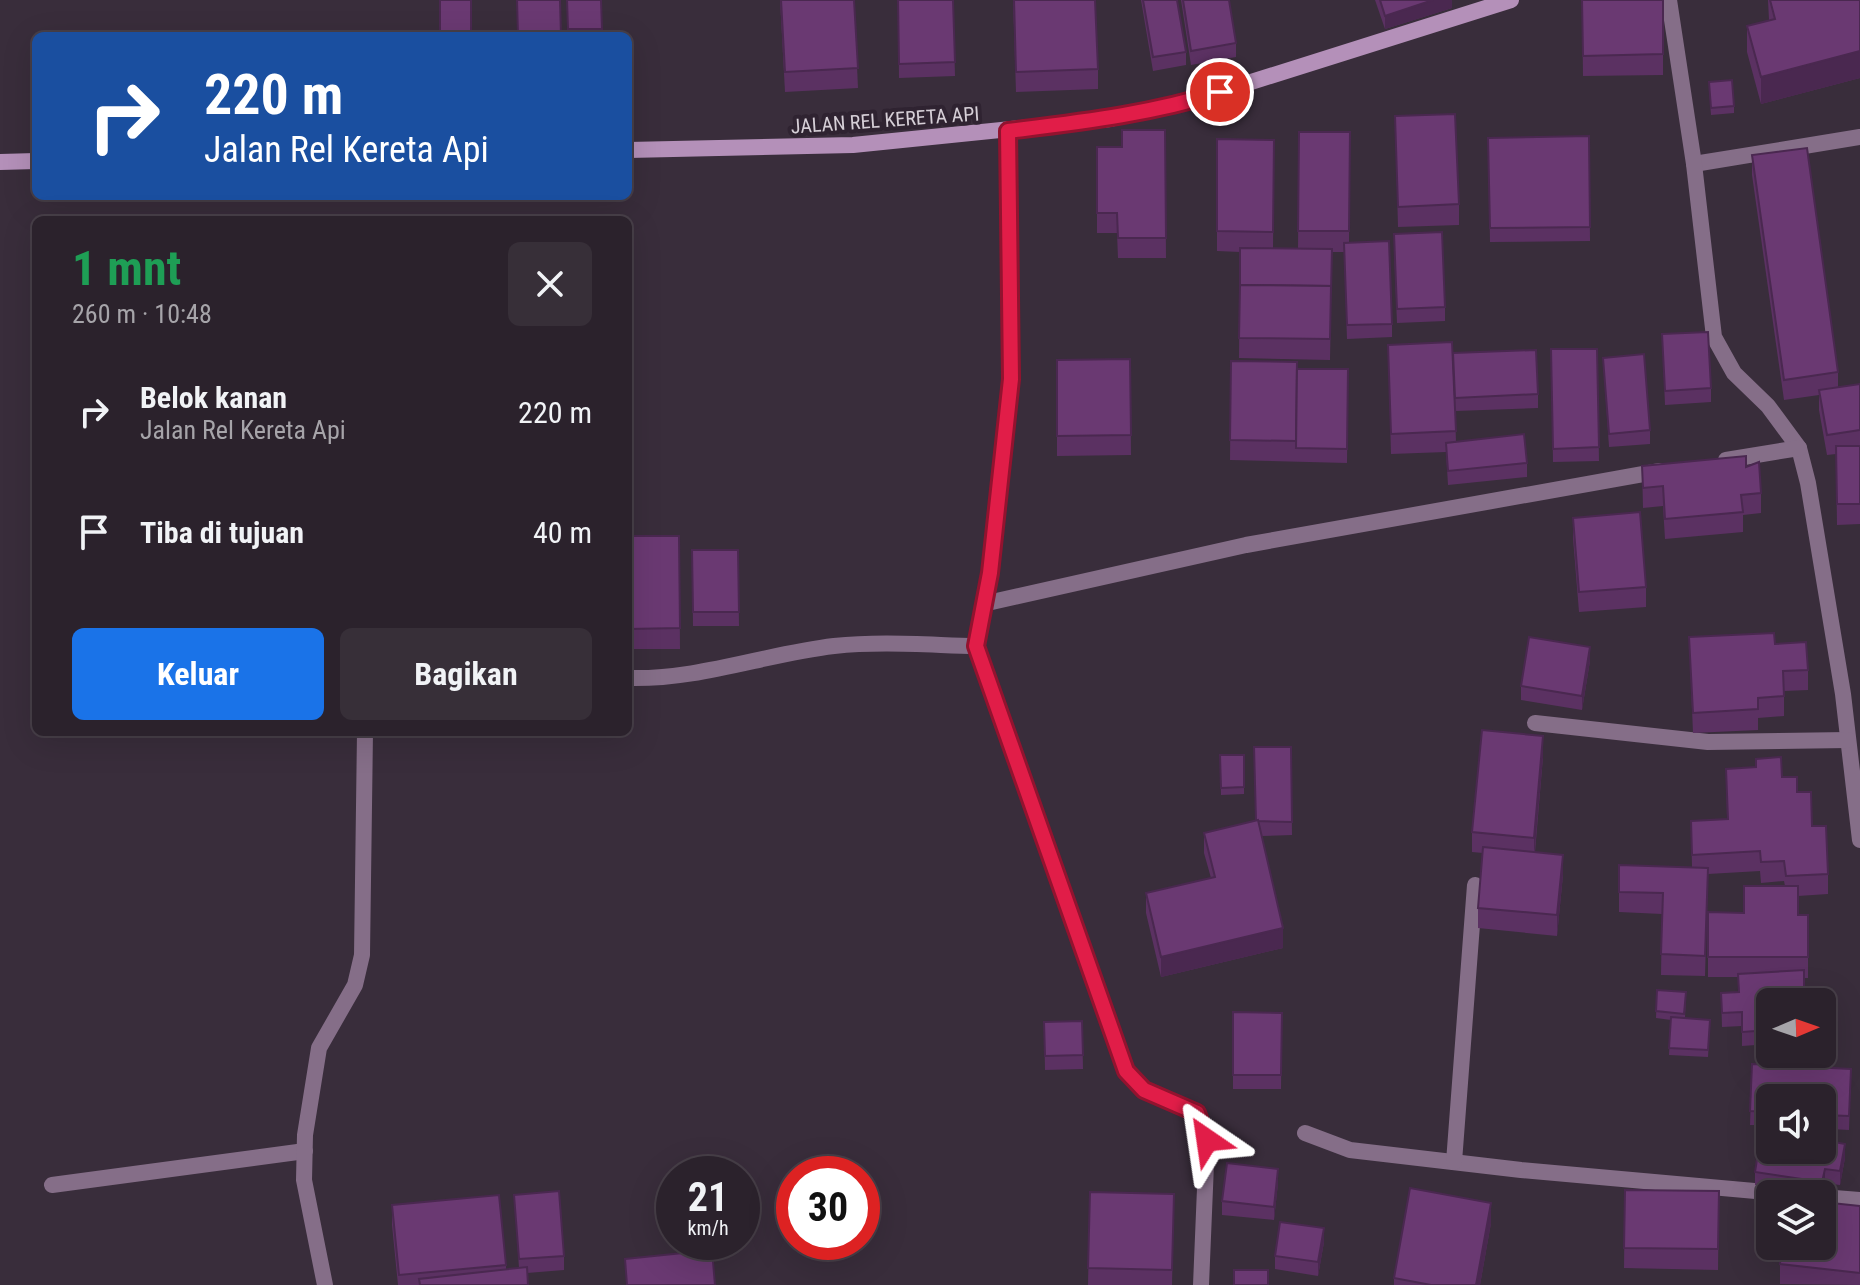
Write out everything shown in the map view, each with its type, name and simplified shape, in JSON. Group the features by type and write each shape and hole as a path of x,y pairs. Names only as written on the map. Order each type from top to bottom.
{"main road":[{"name":"JALAN REL KERETA API","path":"632,150 853,145 1110,119 1191,101 1511,0"},
{"path":"0,162 32,161"}],"street":[{"path":"1669,0 1694,164 1714,337 1734,373 1768,406 1799,448 1811,498 1860,840"},
{"path":"1008,131 1011,379 1000,497 976,646 1126,1071 1144,1090 1197,1113 1203,1123 1207,1140 1201,1285"},
{"path":"1694,164 1860,137"},
{"path":"1713,462 1799,448"},
{"path":"983,604 1246,545 1670,469"},
{"path":"632,678 721,669 835,646 976,646"},
{"path":"1535,723 1708,742 1848,740"},
{"path":"325,1285 304,1180 305,1151 311,1084 319,1048 355,985 362,955 365,736"},
{"path":"1454,1162 1475,885"},
{"path":"1305,1133 1350,1150 1756,1191"},
{"path":"52,1185 305,1151"},
{"path":"1836,1198 1860,1200"}],"building":[{"path":"440,0 471,0 471,32 440,32"},
{"path":"517,0 560,0 561,32 518,32"},
{"path":"567,0 601,0 602,29 568,29"},
{"path":"781,0 854,0 858,68 785,72"},
{"path":"898,0 953,0 955,62 899,64"},
{"path":"1014,0 1095,0 1098,69 1016,72"},
{"path":"1143,0 1177,0 1186,52 1153,57"},
{"path":"1183,0 1229,0 1236,43 1191,51"},
{"path":"1380,0 1433,0 1385,16"},
{"path":"1582,0 1663,0 1663,54 1583,56"},
{"path":"1770,0 1860,0 1860,51 1761,77 1747,26 1775,19"},
{"path":"1732,80 1734,106 1711,108 1709,82"},
{"path":"1455,114 1459,204 1398,207 1395,116"},
{"path":"1122,130 1165,130 1166,238 1118,238 1117,213 1097,213 1097,147 1122,147"},
{"path":"1299,132 1350,132 1349,231 1298,231"},
{"path":"1589,136 1590,227 1490,228 1488,138"},
{"path":"1217,139 1274,140 1273,232 1217,231"},
{"path":"1807,148 1838,372 1784,380 1752,155"},
{"path":"1442,232 1445,307 1397,309 1394,234"},
{"path":"1389,241 1392,324 1347,325 1344,243"},
{"path":"1240,248 1332,249 1331,292 1331,286 1240,285"},
{"path":"1240,285 1331,286 1330,339 1239,338"},
{"path":"1708,332 1711,388 1665,391 1662,334"},
{"path":"1452,342 1456,431 1391,434 1388,345"},
{"path":"1551,349 1597,349 1599,447 1553,449"},
{"path":"1536,350 1538,394 1455,398 1453,353"},
{"path":"1644,354 1650,430 1609,434 1603,358"},
{"path":"1130,359 1131,435 1057,436 1057,360"},
{"path":"1231,361 1297,362 1296,441 1230,440"},
{"path":"1297,369 1348,369 1347,449 1296,448"},
{"path":"1860,384 1860,430 1827,435 1819,390"},
{"path":"1524,434 1527,463 1448,471 1446,443"},
{"path":"1836,446 1860,446 1860,504 1837,504"},
{"path":"1746,456 1746,467 1759,462 1761,493 1741,495 1743,512 1665,519 1663,486 1643,488 1642,466"},
{"path":"1640,512 1646,587 1579,592 1573,518"},
{"path":"632,536 679,536 680,628 632,629"},
{"path":"692,550 738,550 739,612 693,612"},
{"path":"1774,633 1775,644 1806,642 1808,670 1783,671 1784,696 1758,698 1758,709 1693,713 1689,637"},
{"path":"1529,637 1590,647 1582,696 1521,686"},
{"path":"1482,730 1543,736 1534,838 1472,832"},
{"path":"1254,747 1291,747 1292,822 1256,821"},
{"path":"1220,755 1244,755 1244,787 1221,788"},
{"path":"1781,757 1782,777 1797,777 1797,792 1811,792 1812,826 1826,826 1828,874 1786,876 1784,861 1761,862 1760,851 1692,855 1691,821 1728,819 1726,769 1756,767 1756,759"},
{"path":"1258,820 1283,928 1161,957 1146,893 1215,877 1204,833"},
{"path":"1483,847 1563,855 1557,915 1478,908"},
{"path":"1619,865 1708,868 1705,956 1661,954 1663,893 1619,892"},
{"path":"1744,886 1798,886 1798,915 1808,915 1808,957 1708,957 1708,912 1744,913"},
{"path":"1804,970 1804,988 1756,988 1756,1031 1742,1032 1742,1012 1722,1013 1721,993 1739,992 1738,974"},
{"path":"1657,990 1686,992 1684,1014 1656,1011"},
{"path":"1233,1012 1282,1013 1281,1075 1233,1075"},
{"path":"1671,1017 1710,1020 1708,1050 1669,1048"},
{"path":"1082,1021 1083,1055 1045,1056 1044,1022"},
{"path":"1752,1064 1756,1064 1756,1068 1851,1069 1849,1116 1836,1116 1836,1084 1756,1084 1756,1111 1750,1111"},
{"path":"1836,1142 1845,1144 1840,1171 1825,1169 1822,1180 1755,1172 1756,1164 1836,1164"},
{"path":"1227,1163 1278,1169 1274,1207 1222,1201"},
{"path":"1410,1188 1491,1203 1476,1285 1431,1285 1394,1278"},
{"path":"1625,1190 1719,1191 1718,1249 1624,1248"},
{"path":"559,1191 564,1256 519,1259 514,1195"},
{"path":"1090,1192 1174,1194 1172,1270 1088,1268"},
{"path":"499,1195 506,1265 399,1275 392,1205"},
{"path":"1836,1203 1860,1206 1860,1273 1780,1264 1780,1260 1836,1260"},
{"path":"1280,1222 1324,1228 1318,1262 1275,1256"},
{"path":"656,1256 656,1260 713,1260 715,1285 627,1285 625,1259"},
{"path":"527,1267 528,1285 420,1285 419,1279"},
{"path":"1234,1270 1268,1270 1268,1285 1234,1285"}],"route":[{"path":"1207,1140 1197,1113 1144,1090 1126,1071 976,646 1000,497 1011,379 1008,131 1110,119 1220,92"}]}
